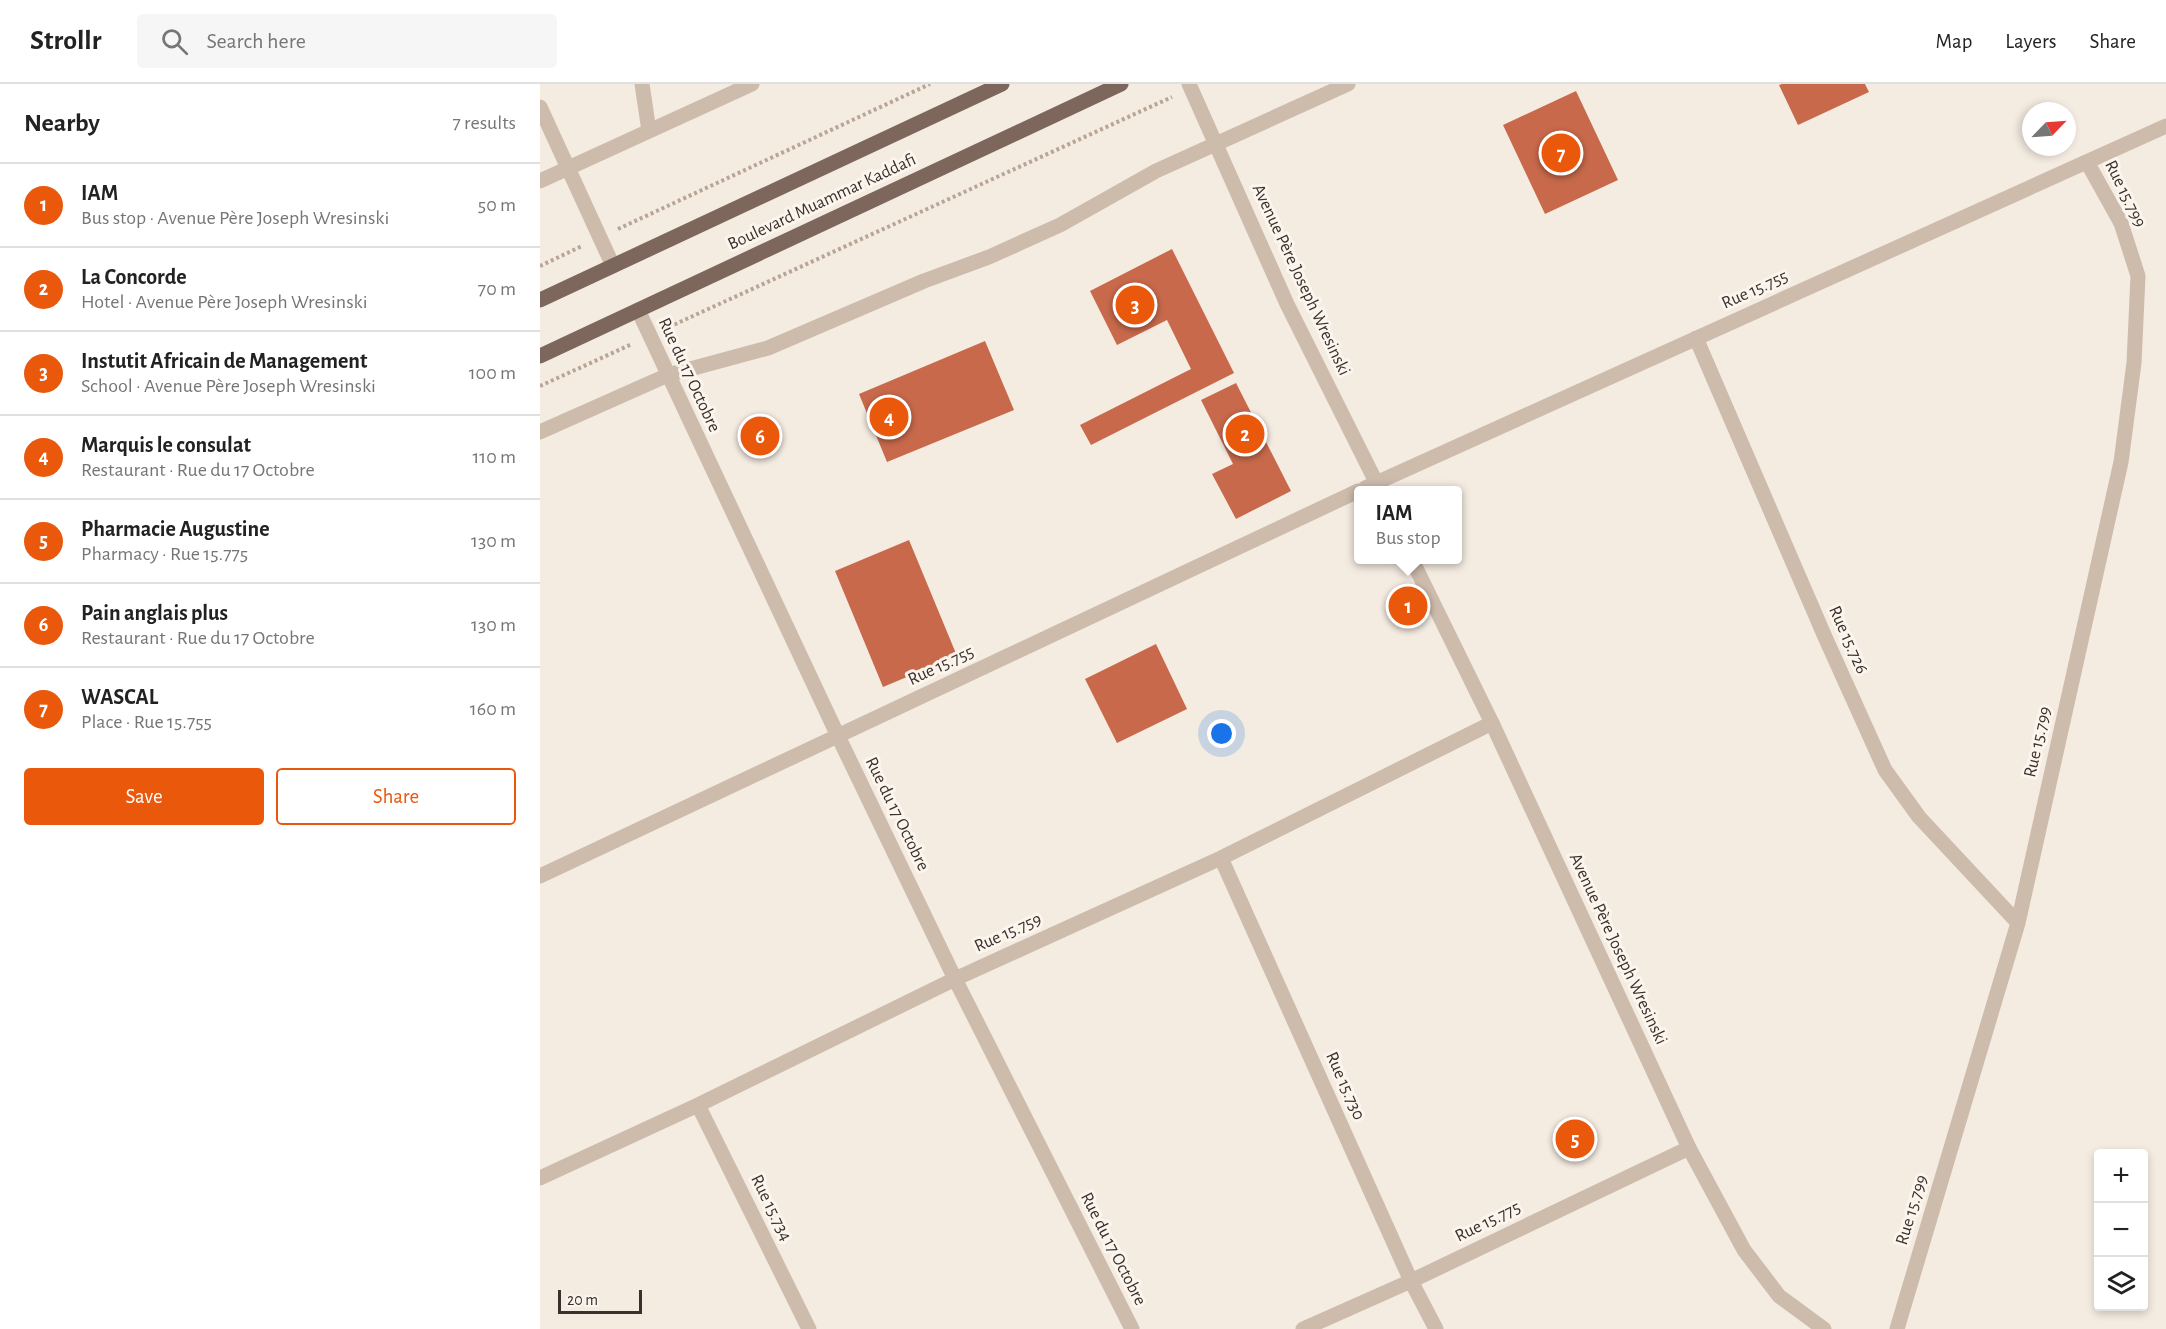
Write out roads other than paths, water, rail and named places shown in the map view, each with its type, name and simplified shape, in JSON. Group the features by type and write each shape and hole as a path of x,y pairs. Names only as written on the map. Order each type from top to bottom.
{"main road":[{"name":"Boulevard Muammar Kaddafi","path":"540,300 1002,84"},
{"name":"Boulevard Muammar Kaddafi","path":"540,356 1121,84"}],"street":[{"path":"642,84 649,131"},
{"path":"540,181 752,84"},
{"path":"540,432 668,375 768,348 924,281 989,257 1060,225 1156,171 1348,84"},
{"name":"Avenue Père Joseph Wresinski","path":"1190,86 1287,304 1378,486"},
{"path":"540,107 614,266"},
{"name":"Rue 15.755","path":"1380,486 1696,338 2166,126"},
{"name":"Rue 15.799","path":"1897,1329 2018,923 2121,462 2134,363 2138,276 2121,224 2087,162"},
{"name":"Rue du 17 Octobre","path":"638,310 955,979 1132,1329"},
{"name":"Rue 15.726","path":"1696,338 1885,770 1919,818 2018,923"},
{"name":"Rue 15.755","path":"540,876 1354,493"},
{"name":"Avenue Père Joseph Wresinski","path":"1414,564 1492,723 1689,1148 1744,1250 1779,1296 1824,1329"},
{"name":"Rue 15.759","path":"540,1178 698,1105 955,979 1221,858 1492,723"},
{"name":"Rue 15.730","path":"1221,858 1411,1281 1436,1329"},
{"name":"Rue 15.734","path":"698,1105 809,1329"},
{"name":"Rue 15.775","path":"1303,1329 1411,1281 1689,1148"}],"place":[{"name":"WASCAL","path":"1561,153"},
{"name":"Instutit Africain de Management","path":"1135,305"},
{"name":"Marquis le consulat","path":"889,417"},
{"name":"La Concorde","path":"1245,434"},
{"name":"Pain anglais plus","path":"760,436"},
{"name":"IAM","path":"1408,606"},
{"name":"Pharmacie Augustine","path":"1575,1139"}]}
